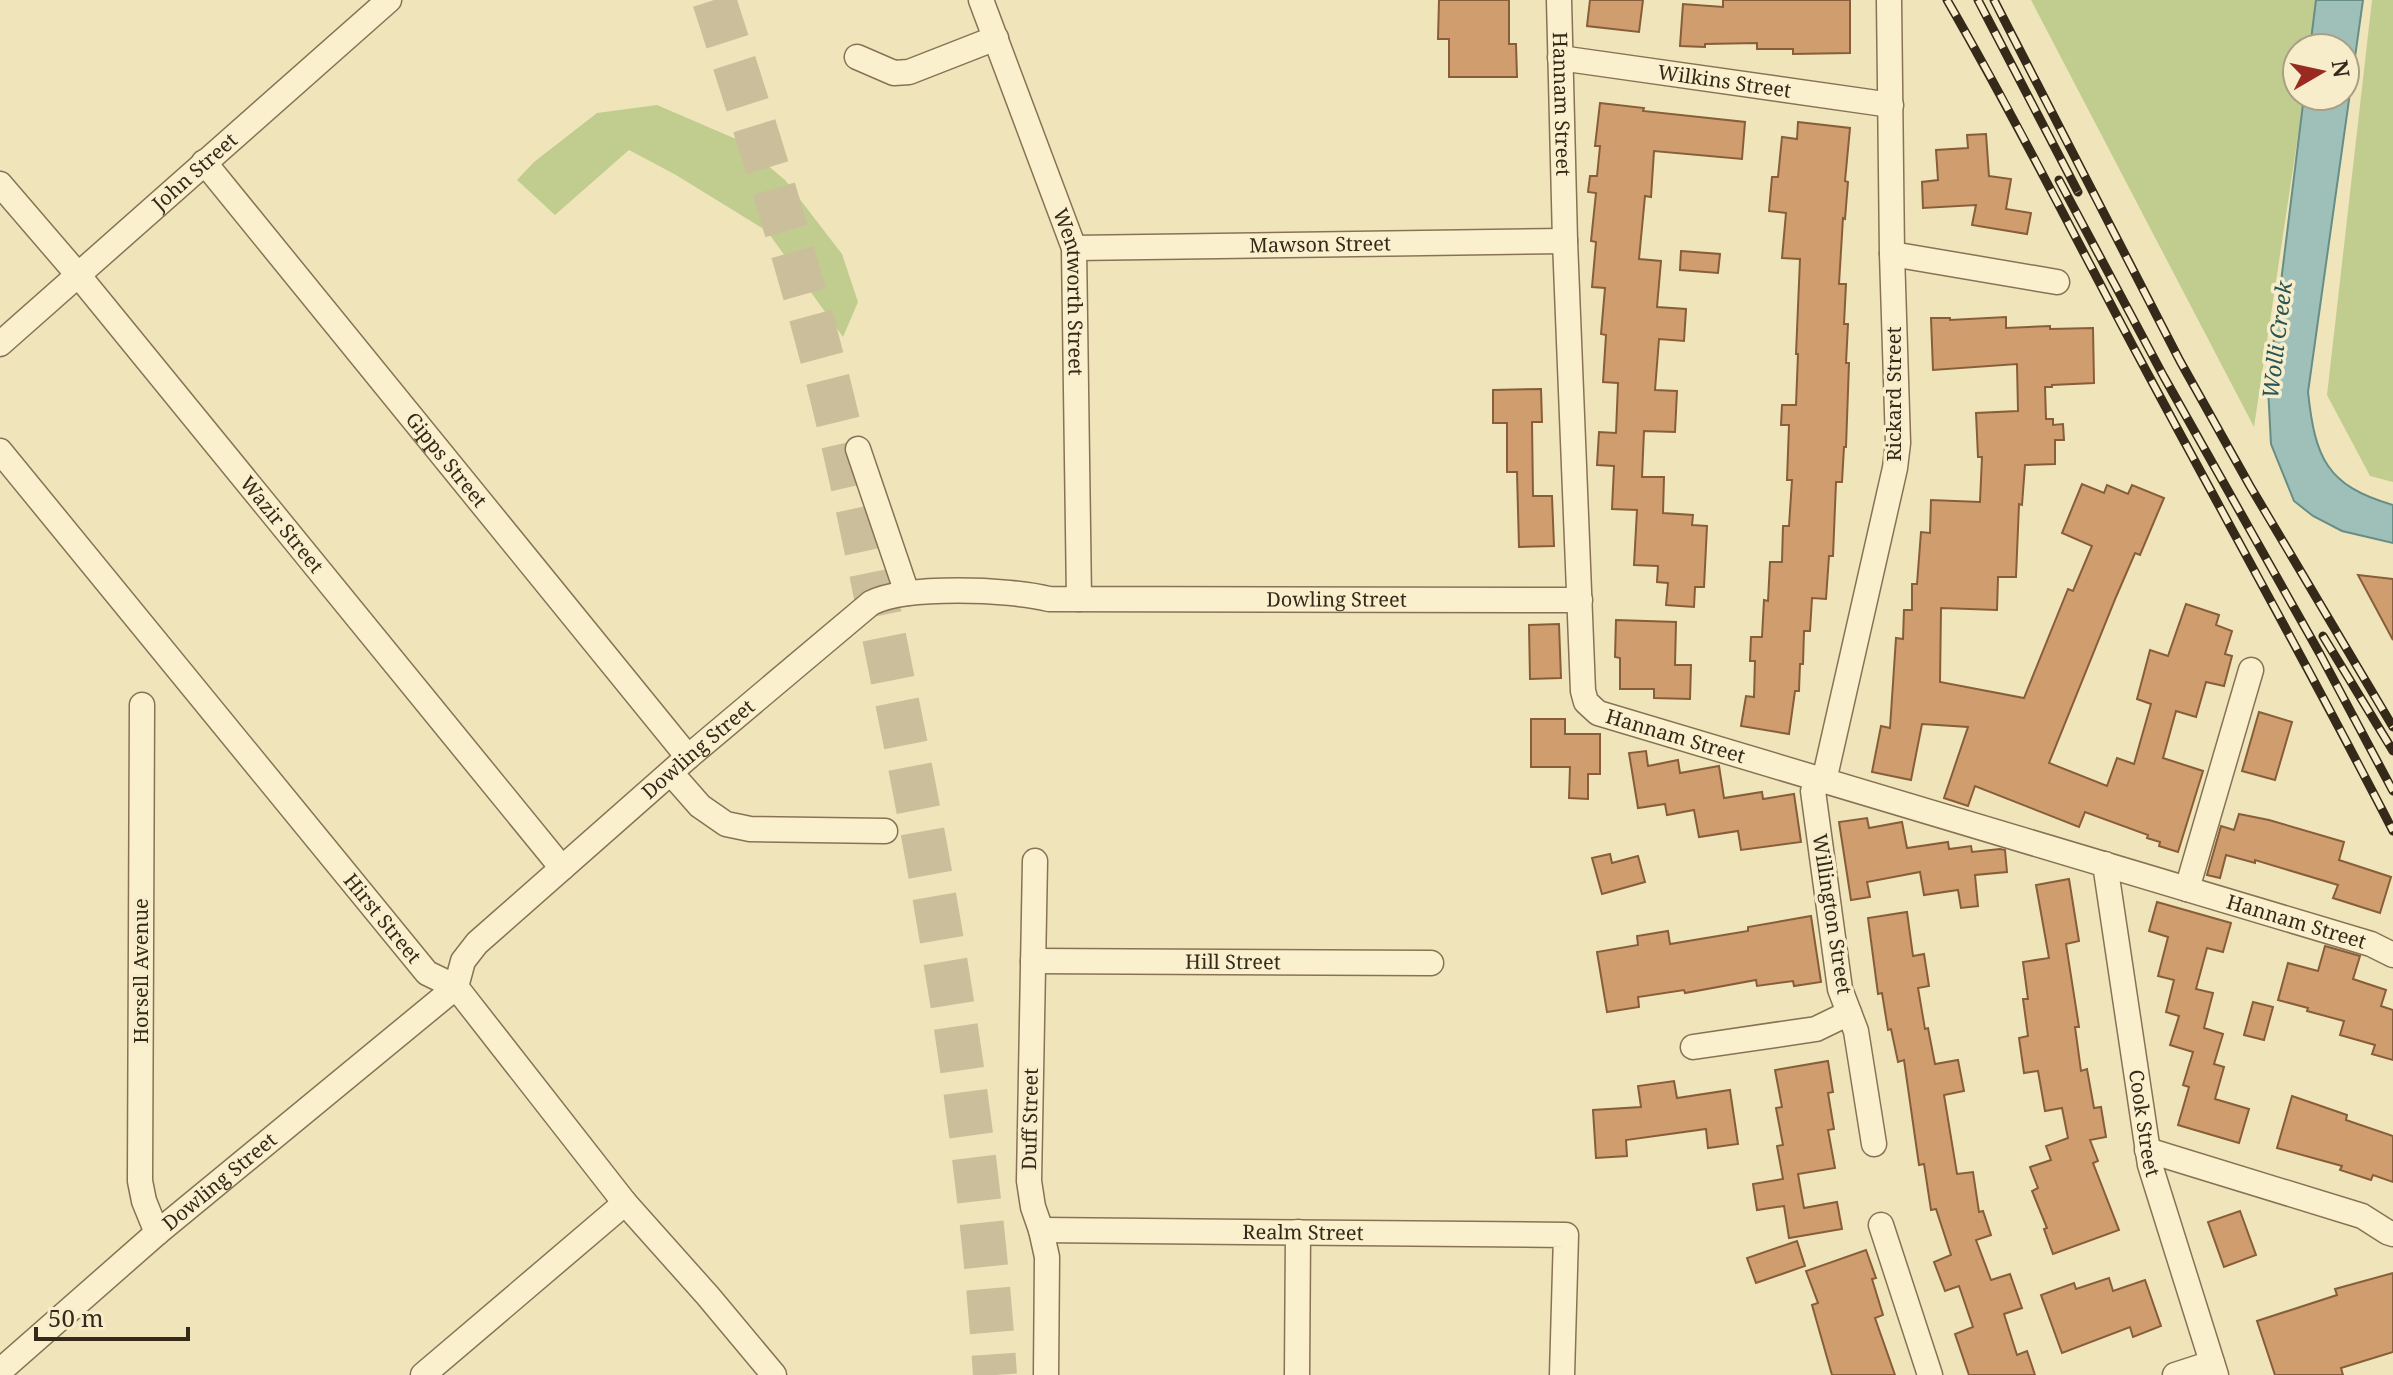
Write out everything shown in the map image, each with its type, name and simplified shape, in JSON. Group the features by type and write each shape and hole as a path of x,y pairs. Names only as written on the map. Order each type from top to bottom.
{"street":[{"name":"John Street","path":"0,344 389,0"},
{"name":"Wentworth Street","path":"981,0 1074,248 1079,599"},
{"name":"Hannam Street","path":"1559,0 1565,241 1583,691 1586,702 1598,713 2371,944 2393,955"},
{"name":"Rickard Street","path":"1821,779 1826,772 1895,468 1898,443 1889,0"},
{"path":"857,57 894,73 909,72 996,38"},
{"name":"Wilkins Street","path":"1560,58 1891,105"},
{"name":"Gipps Street","path":"204,162 680,765 700,806 726,824 750,829 885,831"},
{"name":"Wazir Street","path":"0,184 79,276 562,868"},
{"name":"Mawson Street","path":"1074,248 1565,241"},
{"path":"1892,254 2057,282"},
{"path":"858,449 907,593"},
{"name":"Hirst Street","path":"0,451 427,973 456,987 625,1203 774,1375"},
{"name":"Dowling Street","path":"0,1371 157,1233 456,987 463,961 477,943 680,765 871,603 884,596 947,590 1030,594 1049,599 1580,600"},
{"path":"2187,889 2251,670"},
{"name":"Horsell Avenue","path":"142,705 140,1181 144,1201 157,1233"},
{"name":"Willington Street","path":"1821,779 1813,791 1840,989 1856,1031 1874,1144"},
{"name":"Duff Street","path":"1035,861 1029,1181 1047,1257 1046,1375"},
{"name":"Cook Street","path":"2105,864 2147,1150 2214,1369"},
{"name":"Hill Street","path":"1033,961 1431,963"},
{"path":"1693,1047 1816,1029 1849,1013"},
{"path":"2147,1150 2362,1216 2393,1234"},
{"path":"423,1375 625,1203"},
{"path":"1881,1225 1930,1375"},
{"name":"Realm Street","path":"1041,1230 1566,1235 1562,1375"},
{"path":"1297,1375 1298,1232"},
{"path":"2175,1375 2214,1369"}],"green space":[{"path":"2031,0 2319,0 2314,32 2281,32 2281,112 2302,112 2254,427"},
{"path":"2372,0 2393,0 2393,482 2370,476 2327,395"},
{"path":"657,105 736,139 785,180 842,254 858,302 843,337 767,231 629,150 555,215 517,180 534,162 597,113"}],"water":[{"path":"2316,0 2363,0 2359,32 2312,32"},
{"name":"Wolli Creek","path":"2302,112 2347,112 2308,392 2315,434 2328,466 2352,488 2393,505 2393,543 2342,531 2313,516 2294,501 2271,444 2268,387"}],"building":[{"path":"1439,0 1509,0 1509,44 1516,44 1517,77 1449,77 1449,39 1438,39"},
{"path":"1590,0 1643,0 1639,32 1587,26"},
{"path":"1723,0 1850,0 1850,53 1793,54 1793,49 1757,49 1757,43 1680,46 1683,4 1723,7"},
{"path":"1600,103 1745,122 1742,159 1654,151 1651,197 1645,196 1639,259 1661,261 1657,307 1686,309 1684,341 1659,339 1655,390 1677,391 1675,432 1644,431 1642,477 1664,477 1663,513 1693,515 1692,525 1707,526 1704,587 1695,587 1694,607 1666,605 1668,583 1657,582 1658,566 1634,565 1637,510 1612,509 1614,466 1597,465 1599,432 1616,433 1618,383 1603,382 1606,335 1601,334 1605,288 1592,287 1596,242 1591,241 1596,193 1588,192 1590,176 1597,176 1600,146 1595,146"},
{"path":"1798,122 1850,128 1839,284 1846,284 1844,324 1848,324 1846,363 1849,363 1846,447 1842,482 1836,482 1833,556 1829,556 1826,599 1812,598 1810,631 1804,631 1803,664 1800,664 1799,691 1795,691 1789,734 1741,726 1746,696 1754,697 1755,661 1750,661 1751,637 1762,637 1770,562 1782,562 1783,526 1789,526 1792,480 1787,480 1789,425 1781,425 1782,405 1796,405 1800,259 1782,258 1786,213 1769,211 1772,177 1778,177 1782,137 1797,139"},
{"path":"1986,134 1989,176 2011,179 2006,209 2031,213 2027,234 1972,225 1976,205 1923,208 1922,182 1938,180 1936,150 1968,148 1967,135"},
{"path":"1681,251 1720,254 1718,273 1680,270"},
{"path":"2006,317 2006,328 2093,328 2094,383 2045,387 2046,419 2053,419 2053,425 2063,424 2064,440 2055,440 2055,464 2025,465 2022,505 2019,504 2016,577 1998,577 1997,610 1941,608 1940,682 2024,698 2068,589 2073,591 2092,546 2062,533 2082,484 2104,493 2107,485 2128,494 2132,485 2164,498 2140,555 2135,553 2049,763 2107,786 2117,758 2134,764 2151,704 2137,699 2150,650 2168,656 2186,604 2219,615 2216,625 2232,631 2225,654 2232,656 2224,686 2206,682 2196,717 2176,711 2163,758 2203,771 2178,852 2159,846 2160,842 2147,838 2148,835 2085,812 2079,827 1975,786 1968,806 1944,798 1968,727 1922,724 1911,780 1872,772 1881,726 1890,728 1896,638 1903,639 1904,610 1912,610 1912,584 1917,584 1921,532 1930,533 1931,500 1980,502 1982,457 1978,457 1976,413 2018,411 2017,364 1933,370 1931,318"},
{"path":"1541,389 1542,422 1532,422 1533,496 1552,496 1554,546 1519,547 1517,472 1507,472 1507,423 1493,423 1493,390"},
{"path":"2358,575 2393,579 2393,640"},
{"path":"1616,620 1676,622 1675,665 1691,665 1690,699 1654,698 1654,689 1620,689 1620,658 1615,657"},
{"path":"1559,624 1561,678 1530,679 1529,625"},
{"path":"2259,712 2292,722 2275,780 2242,771"},
{"path":"1531,719 1565,719 1565,734 1600,734 1600,774 1588,774 1588,799 1569,798 1570,767 1531,767"},
{"path":"1646,751 1648,766 1678,760 1680,773 1719,766 1724,798 1762,792 1763,799 1794,794 1801,842 1741,850 1738,831 1699,837 1694,810 1667,815 1665,804 1638,808 1629,753"},
{"path":"2239,814 2344,842 2339,860 2391,877 2380,913 2333,898 2338,885 2255,860 2255,863 2226,855 2220,878 2207,875 2221,826 2234,830"},
{"path":"1867,818 1869,828 1902,822 1907,848 1948,842 1949,849 1971,846 1972,852 2005,850 2007,872 1975,875 1978,906 1961,908 1958,890 1924,895 1920,872 1867,882 1870,897 1851,900 1839,822"},
{"path":"1610,854 1612,863 1638,856 1645,882 1602,894 1592,858"},
{"path":"2069,879 2079,941 2066,944 2079,1027 2075,1027 2081,1071 2087,1069 2094,1108 2101,1107 2106,1137 2090,1140 2098,1161 2093,1163 2119,1230 2053,1254 2044,1229 2047,1228 2032,1191 2038,1188 2030,1167 2051,1160 2046,1146 2068,1138 2062,1108 2045,1111 2038,1071 2024,1073 2019,1038 2028,1036 2023,999 2028,999 2023,962 2049,958 2036,885"},
{"path":"2157,902 2231,923 2223,952 2207,948 2196,989 2213,993 2204,1028 2223,1034 2214,1064 2224,1067 2215,1099 2249,1109 2239,1143 2178,1125 2189,1087 2183,1085 2193,1052 2170,1045 2179,1016 2166,1012 2174,980 2158,976 2168,937 2149,931"},
{"path":"1907,912 1913,956 1924,954 1929,986 1918,988 1935,1064 1958,1060 1964,1091 1944,1095 1957,1174 1973,1172 1979,1212 1983,1211 1991,1235 1976,1240 1991,1280 2010,1274 2022,1308 2004,1314 2017,1355 2027,1351 2035,1375 1969,1375 1955,1334 1973,1327 1959,1286 1945,1291 1934,1262 1951,1255 1936,1209 1931,1210 1924,1164 1919,1165 1904,1060 1898,1062 1891,1029 1888,1030 1882,993 1878,994 1868,918"},
{"path":"1811,916 1821,982 1794,986 1793,981 1757,986 1756,980 1685,993 1684,990 1638,997 1639,1007 1607,1012 1597,952 1638,945 1637,936 1668,931 1670,944 1748,931 1748,927"},
{"path":"2325,946 2360,956 2353,979 2386,990 2381,1006 2393,1010 2393,1060 2372,1054 2375,1045 2340,1035 2344,1021 2278,1000 2288,963 2318,971"},
{"path":"2253,1002 2273,1007 2264,1040 2244,1035"},
{"path":"1828,1061 1833,1092 1828,1093 1834,1129 1828,1130 1835,1168 1798,1174 1804,1208 1837,1202 1842,1229 1789,1238 1784,1206 1757,1210 1753,1184 1783,1179 1777,1146 1783,1145 1776,1108 1782,1107 1775,1070"},
{"path":"1674,1081 1677,1098 1730,1090 1738,1144 1708,1148 1706,1129 1626,1140 1627,1156 1596,1158 1593,1110 1641,1107 1638,1086"},
{"path":"2292,1096 2347,1115 2346,1120 2393,1136 2393,1182 2373,1175 2371,1180 2340,1170 2342,1166 2277,1148"},
{"path":"2240,1211 2256,1255 2224,1267 2208,1222"},
{"path":"1797,1241 1805,1266 1756,1283 1747,1258"},
{"path":"1866,1250 1876,1278 1872,1279 1883,1315 1875,1318 1895,1375 1832,1375 1812,1305 1818,1303 1806,1271"},
{"path":"2393,1273 2393,1352 2341,1368 2343,1375 2275,1375 2257,1321 2337,1295 2335,1289"},
{"path":"2109,1278 2113,1291 2145,1280 2161,1326 2133,1337 2130,1327 2062,1353 2041,1295 2074,1283 2076,1289"}],"tunnel":[{"path":"714,0 805,294 842,437 870,569 921,824 961,1059 981,1217 995,1375"}],"railway":[{"path":"1947,0 2393,831"},
{"path":"1978,0 2078,192"},
{"path":"1994,0 2180,361 2393,727"},
{"path":"2059,180 2393,791"},
{"path":"2323,636 2393,751"}]}
